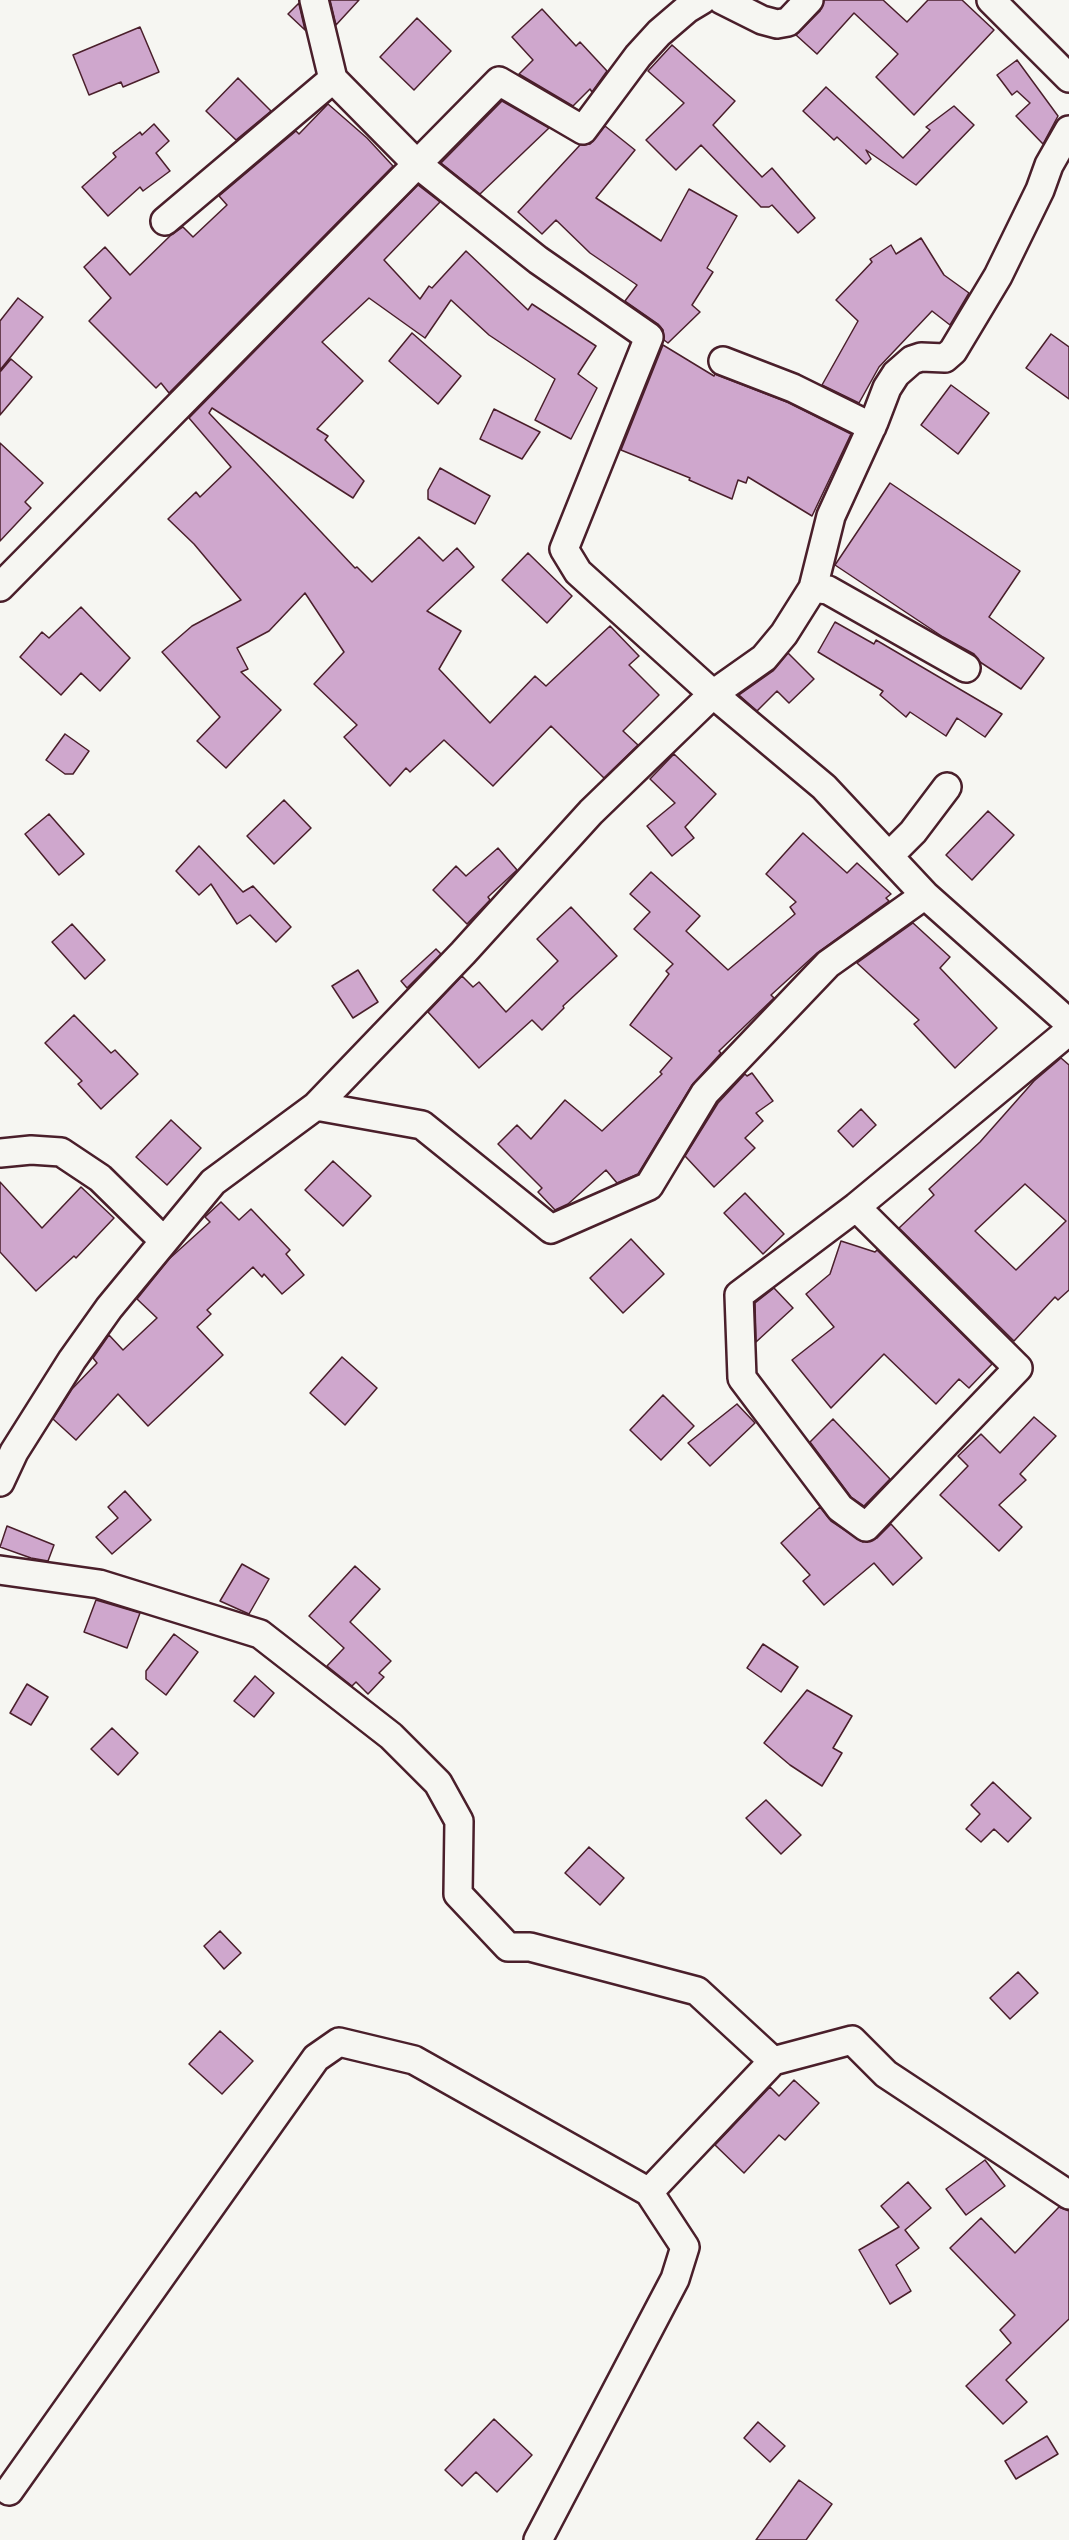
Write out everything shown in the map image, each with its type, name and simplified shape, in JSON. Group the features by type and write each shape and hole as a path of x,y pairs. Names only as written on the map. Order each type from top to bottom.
{"street":[{"path":"314,0 333,79 416,163 538,260 649,338 564,549 578,572 713,694 824,787 925,895 1069,1023"},
{"path":"0,587 499,81 583,130 638,56 659,33 687,9 702,0"},
{"path":"722,0 762,20 777,24 788,22 809,0"},
{"path":"990,0 1069,78"},
{"path":"165,221 333,79"},
{"path":"0,1482 14,1452 72,1360 109,1308 213,1182 316,1106 463,953 591,812 713,694 764,658 784,634 813,588 831,516 872,427 887,388 903,366 921,357 945,358 953,351 998,276 1040,190 1049,165 1069,130"},
{"path":"723,361 793,388 872,427"},
{"path":"813,588 828,590 966,668"},
{"path":"889,856 913,832 947,787"},
{"path":"316,1106 422,1125 551,1229 649,1186 705,1093 828,964 925,895"},
{"path":"856,1207 1018,1368 866,1527 840,1508 742,1378 739,1295 856,1207 1069,1031"},
{"path":"0,1153 31,1150 61,1152 100,1178 164,1241"},
{"path":"0,1570 99,1584 260,1634 391,1736 438,1784 459,1821 458,1894 508,1947 530,1947 697,1991 773,2061"},
{"path":"649,2192 773,2061 852,2040 886,2074 1069,2195"},
{"path":"9,2492 316,2058 339,2042 414,2060 649,2192 685,2247 675,2279 538,2540"}],"building":[{"path":"330,0 359,0 336,25"},
{"path":"824,0 883,0 907,22 928,0 962,0 994,30 914,115 876,77 898,54 854,13 817,54 796,35 820,11"},
{"path":"299,4 305,30 288,14"},
{"path":"542,9 576,46 580,42 607,71 592,92 590,89 573,106 519,74 533,60 512,37"},
{"path":"417,18 451,51 414,90 380,57"},
{"path":"140,27 159,72 123,87 121,82 89,95 73,55"},
{"path":"672,45 735,101 713,125 762,177 772,168 815,218 798,233 772,205 761,207 701,145 676,170 646,140 684,103 648,71"},
{"path":"1017,60 1058,116 1043,144 1016,116 1030,103 1017,91 1012,95 997,75"},
{"path":"238,78 271,111 236,140 206,111"},
{"path":"826,87 903,158 930,130 926,127 954,106 974,125 916,185 866,150 871,159 866,164 837,137 834,140 803,111"},
{"path":"502,101 549,128 480,194 441,163"},
{"path":"328,104 367,138 393,166 169,393 161,383 156,388 89,321 111,298 84,267 105,247 130,275 171,235 183,227 193,237 227,205 219,196 296,131 299,134"},
{"path":"154,124 169,141 156,153 170,171 143,191 140,187 108,216 82,187 116,157 113,153 140,132 142,135"},
{"path":"605,126 635,150 596,198 661,241 689,189 737,216 707,268 713,272 692,305 700,312 668,343 664,340 663,330 658,324 625,301 637,285 590,253 556,220 542,234 518,212 580,145 590,144"},
{"path":"418,185 440,202 384,260 420,299 429,286 432,288 466,251 528,310 532,304 596,346 578,374 597,388 571,439 535,420 555,379 489,335 451,300 425,338 369,298 322,342 363,381 317,429 328,436 325,440 364,481 353,498 212,408 209,413 355,568 357,567 372,582 419,537 443,561 457,548 474,567 427,611 461,631 439,669 490,723 535,676 546,686 610,626 639,656 629,665 659,695 623,731 638,745 604,778 551,726 493,786 444,740 410,772 406,768 390,786 344,737 357,725 314,684 344,652 305,593 269,631 237,648 248,669 241,672 281,710 226,768 197,741 220,717 162,652 192,626 241,600 194,544 168,519 196,492 200,497 231,467 189,418"},
{"path":"921,238 944,275 969,293 950,325 932,311 879,367 859,403 822,385 858,321 836,300 872,262 870,259 891,245 896,254"},
{"path":"18,298 43,317 0,370 0,321"},
{"path":"412,333 461,376 438,404 389,361"},
{"path":"1051,334 1069,347 1069,399 1026,368"},
{"path":"663,345 714,376 715,374 787,402 851,434 812,516 748,477 746,483 738,480 732,499 689,480 690,478 621,450"},
{"path":"11,359 32,377 0,415 0,372"},
{"path":"951,385 989,413 958,454 921,425"},
{"path":"494,409 540,432 522,459 480,439"},
{"path":"0,443 43,483 25,502 31,508 0,541"},
{"path":"440,468 490,496 475,524 428,499 428,490"},
{"path":"890,483 1020,571 989,617 1044,658 1021,689 980,662 974,654 943,637 835,565"},
{"path":"528,553 572,596 547,623 502,580"},
{"path":"81,607 130,658 100,691 81,673 61,695 20,657 42,632 49,638"},
{"path":"835,622 874,644 876,640 1002,714 985,737 957,718 946,736 910,712 906,717 880,695 883,691 818,652"},
{"path":"788,653 814,679 789,703 777,691 757,711 739,695 773,671"},
{"path":"65,734 89,751 73,774 65,774 46,760"},
{"path":"674,754 716,794 685,827 694,838 672,856 647,826 675,803 650,779"},
{"path":"284,800 311,828 274,864 247,836"},
{"path":"988,811 1014,835 972,880 946,855"},
{"path":"49,814 84,854 59,875 25,834"},
{"path":"803,833 847,873 857,863 891,894 886,898 889,901 817,953 771,995 774,998 719,1051 721,1053 692,1085 638,1174 617,1183 606,1170 568,1204 555,1210 538,1192 542,1188 498,1144 517,1125 531,1139 565,1100 602,1131 662,1074 660,1072 672,1058 630,1025 669,974 666,971 673,964 634,929 650,912 630,894 651,872 700,916 686,931 728,970 795,914 790,907 796,902 766,874"},
{"path":"199,846 243,892 253,886 291,927 276,942 250,915 237,924 211,884 199,895 176,871"},
{"path":"498,848 517,870 488,897 490,900 467,924 433,890 456,866 466,876"},
{"path":"571,907 617,956 563,1006 564,1008 542,1030 532,1020 479,1068 428,1012 462,976 473,987 479,982 506,1012 558,961 537,939"},
{"path":"913,923 950,957 940,968 997,1028 955,1068 914,1024 919,1020 857,963"},
{"path":"72,924 105,960 85,979 52,942"},
{"path":"436,949 441,954 407,988 401,981"},
{"path":"358,970 378,1002 353,1018 332,986"},
{"path":"74,1015 111,1053 115,1050 138,1074 101,1109 78,1084 82,1081 45,1043"},
{"path":"1061,1058 1069,1065 1069,1290 1058,1300 1055,1297 1014,1341 899,1228 934,1195 929,1189 980,1142 1034,1081","holes":["1025,1184 1066,1221 1016,1270 975,1231"]},
{"path":"752,1073 773,1101 756,1113 763,1121 745,1138 755,1148 714,1187 685,1156 718,1103 745,1074 747,1076"},
{"path":"861,1109 876,1125 853,1147 838,1131"},
{"path":"171,1120 201,1148 167,1185 136,1157"},
{"path":"333,1161 371,1196 343,1226 305,1190"},
{"path":"0,1182 42,1228 81,1187 114,1218 76,1258 74,1256 36,1291 0,1252"},
{"path":"745,1193 784,1234 763,1254 724,1213"},
{"path":"221,1202 239,1220 251,1209 290,1250 286,1254 304,1275 282,1294 264,1274 262,1277 253,1267 207,1310 211,1314 197,1327 223,1355 148,1426 118,1394 76,1440 53,1419 72,1389 97,1363 93,1358 109,1335 123,1350 157,1318 137,1299 169,1259 210,1222 205,1217"},
{"path":"631,1239 664,1274 623,1313 590,1278"},
{"path":"841,1241 875,1252 877,1250 992,1364 969,1388 959,1379 936,1404 884,1354 831,1408 792,1360 834,1327 806,1294 830,1274"},
{"path":"774,1288 793,1308 756,1342 755,1303"},
{"path":"342,1357 377,1388 345,1425 310,1393"},
{"path":"663,1395 694,1426 661,1460 630,1430"},
{"path":"737,1404 755,1423 710,1466 688,1443"},
{"path":"1034,1417 1056,1436 1020,1474 1026,1480 999,1505 1022,1527 999,1551 940,1495 968,1466 958,1456 981,1434 1000,1453"},
{"path":"833,1419 890,1479 864,1506 851,1497 810,1442"},
{"path":"125,1491 151,1520 112,1554 96,1537 118,1518 108,1507"},
{"path":"820,1507 831,1521 863,1542 877,1538 891,1524 922,1558 893,1585 874,1563 824,1605 803,1581 810,1575 781,1543"},
{"path":"7,1526 54,1545 48,1561 31,1558 0,1547"},
{"path":"242,1564 269,1579 249,1614 220,1601"},
{"path":"355,1566 380,1589 350,1622 391,1661 379,1673 384,1677 368,1694 356,1682 352,1686 327,1666 344,1648 309,1616"},
{"path":"96,1600 140,1613 127,1648 84,1632"},
{"path":"174,1634 198,1652 166,1695 146,1679 146,1671"},
{"path":"763,1644 798,1667 781,1692 747,1668"},
{"path":"255,1676 274,1693 254,1717 234,1701"},
{"path":"27,1684 48,1697 31,1725 10,1713"},
{"path":"807,1690 852,1716 833,1748 842,1753 822,1786 790,1765 764,1743"},
{"path":"112,1728 138,1753 118,1775 91,1749"},
{"path":"993,1782 1031,1818 1008,1842 994,1829 981,1842 966,1829 980,1814 971,1805"},
{"path":"766,1800 801,1835 781,1854 746,1818"},
{"path":"589,1847 624,1878 600,1905 565,1873"},
{"path":"220,1931 241,1953 224,1969 204,1946"},
{"path":"1018,1972 1038,1993 1010,2019 990,1998"},
{"path":"220,2031 253,2061 222,2094 189,2064"},
{"path":"794,2080 819,2103 785,2140 779,2135 744,2173 715,2145 770,2087 779,2096"},
{"path":"985,2160 1005,2186 966,2215 946,2189"},
{"path":"908,2182 931,2208 905,2230 919,2248 896,2265 911,2291 890,2304 859,2250 899,2227 881,2206"},
{"path":"1059,2207 1069,2211 1069,2319 1006,2380 1027,2402 1003,2424 966,2386 1011,2343 1000,2330 1015,2315 950,2248 981,2218 1015,2253"},
{"path":"494,2419 532,2455 497,2492 476,2472 462,2486 445,2470"},
{"path":"758,2422 785,2446 770,2462 744,2438"},
{"path":"1047,2436 1058,2454 1016,2479 1005,2461"},
{"path":"799,2480 832,2504 806,2540 756,2540"}]}
